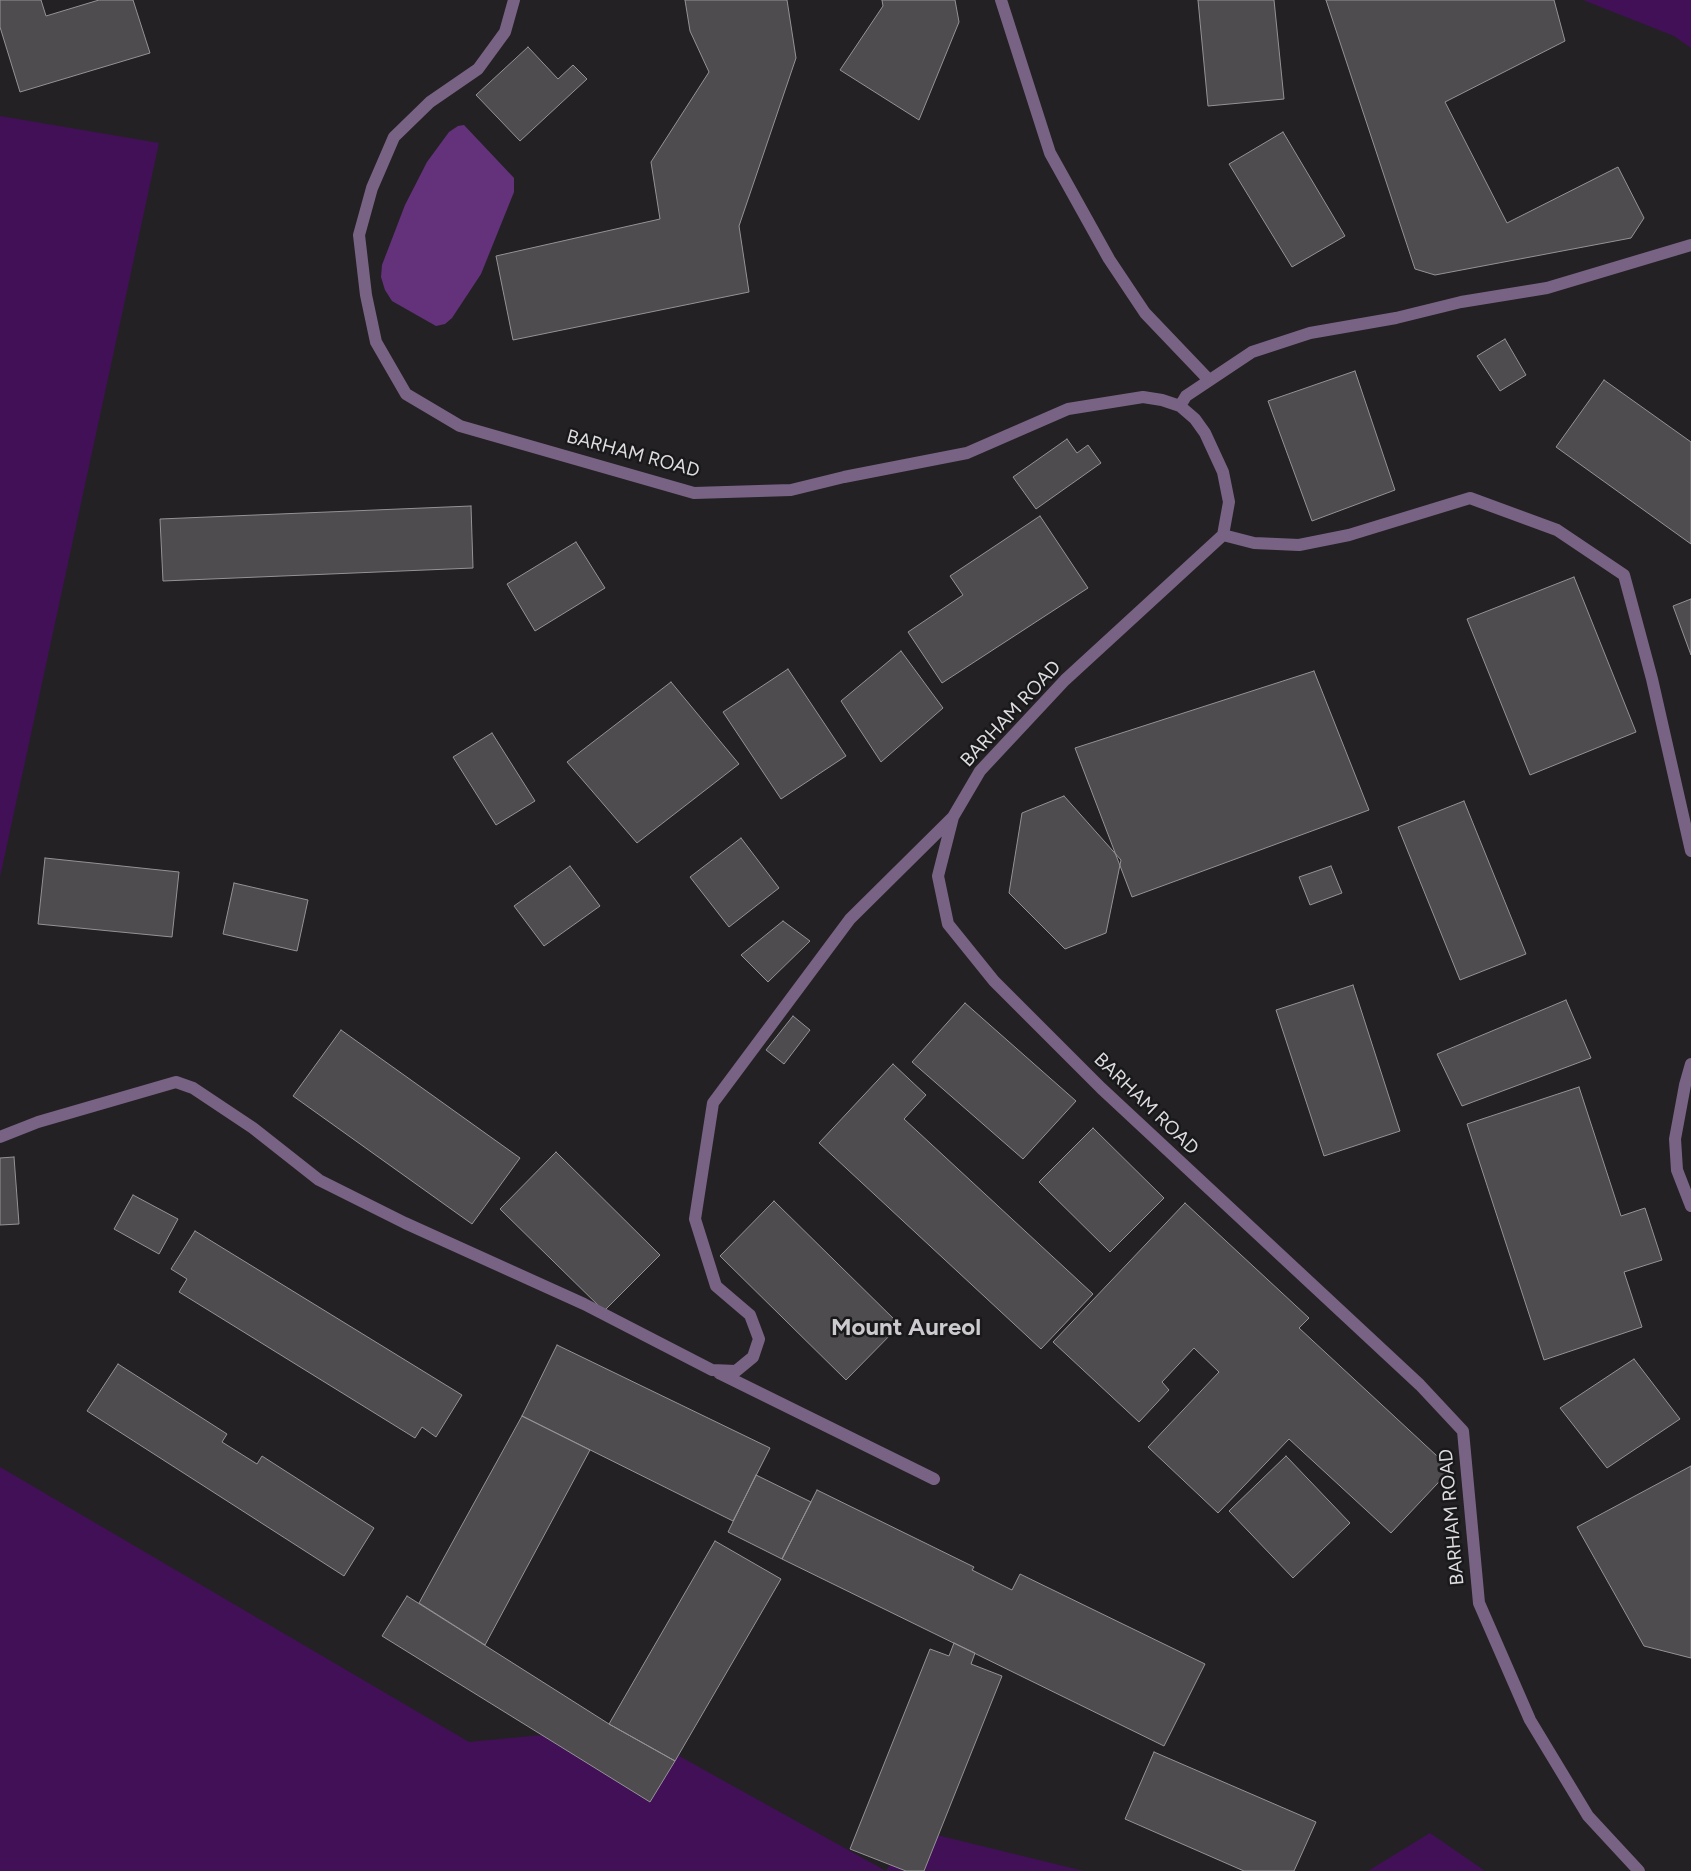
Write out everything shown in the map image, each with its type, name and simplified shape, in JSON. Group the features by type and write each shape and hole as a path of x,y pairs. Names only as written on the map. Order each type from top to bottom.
{"street":[{"name":"BARHAM ROAD","path":"514,0 505,32 478,69 430,102 394,137 372,188 359,235 366,295 376,342 406,394 460,426 694,493 791,490 967,453 1068,409 1143,397 1162,400 1180,406 1195,419 1205,433 1223,472 1229,502 1223,535 1065,680 980,770 953,817 938,876 948,924 994,981 1101,1088 1420,1385 1463,1431 1479,1603 1530,1720 1588,1816 1639,1871"},
{"path":"1001,0 1050,153 1109,259 1145,313 1209,380"},
{"path":"1180,406 1186,396 1252,352 1310,333 1396,318 1461,302 1546,288 1691,245"},
{"path":"1223,535 1254,543 1299,546 1349,535 1470,498 1557,530 1624,575 1652,679 1691,851"},
{"path":"712,1370 736,1371 753,1357 759,1339 750,1315 716,1286 695,1219 713,1103 850,919 953,817"},
{"path":"1691,1064 1684,1085 1675,1139 1677,1170 1691,1206"},
{"path":"0,1138 38,1122 176,1082 193,1088 253,1128 319,1180 405,1223 584,1304 712,1370 934,1479"}],"shaded area":[{"path":"1583,0 1691,0 1691,48 1674,36"},
{"path":"0,116 159,143 0,877"},
{"path":"464,125 514,178 514,192 481,274 452,318 445,324 436,326 392,301 385,290 381,277 382,265 405,205 427,162 449,132 458,126"},
{"path":"0,1467 469,1742 627,1727 886,1871 0,1871"},
{"path":"912,1829 1084,1871 886,1871"},
{"path":"1430,1833 1485,1871 1368,1871"}],"building":[{"path":"0,0 41,0 46,16 99,0 133,0 150,53 20,92 0,27"},
{"path":"685,0 787,0 796,58 739,226 749,292 513,340 496,256 660,219 651,162 709,72 690,31"},
{"path":"882,0 955,0 959,22 919,120 840,70 883,6"},
{"path":"1198,0 1274,0 1284,99 1208,106"},
{"path":"1326,0 1554,0 1565,41 1445,102 1507,223 1618,167 1644,218 1631,238 1435,275 1415,269"},
{"path":"528,47 558,79 573,65 587,79 520,141 476,95"},
{"path":"1283,132 1345,236 1292,267 1229,164"},
{"path":"1505,339 1526,375 1500,391 1477,356"},
{"path":"1355,371 1395,490 1312,521 1268,401"},
{"path":"1604,380 1691,442 1691,544 1556,447"},
{"path":"1067,439 1077,453 1088,445 1101,463 1036,509 1013,477"},
{"path":"471,506 473,568 163,581 160,519"},
{"path":"1040,516 1088,588 942,683 908,632 963,595 950,576"},
{"path":"576,542 605,588 535,631 507,584"},
{"path":"1574,577 1636,732 1530,775 1467,619"},
{"path":"1691,599 1691,655 1673,606"},
{"path":"901,651 943,708 881,762 841,701"},
{"path":"788,669 846,756 781,799 723,712"},
{"path":"1314,671 1369,810 1132,897 1075,748"},
{"path":"671,682 739,764 637,843 567,762"},
{"path":"492,733 535,801 496,825 453,757"},
{"path":"1064,796 1121,860 1106,933 1065,949 1009,893 1022,813"},
{"path":"1464,801 1526,954 1460,980 1398,827"},
{"path":"741,838 779,888 729,927 690,877"},
{"path":"45,858 179,872 172,937 38,924"},
{"path":"570,866 600,906 544,946 514,906"},
{"path":"1331,866 1342,893 1310,905 1299,877"},
{"path":"234,883 308,900 297,951 223,934"},
{"path":"783,921 810,941 768,982 741,955"},
{"path":"1353,985 1400,1131 1324,1156 1276,1010"},
{"path":"1566,1000 1591,1058 1462,1106 1437,1054"},
{"path":"965,1003 1076,1101 1023,1159 912,1062"},
{"path":"793,1016 810,1030 784,1064 766,1050"},
{"path":"341,1030 520,1158 472,1224 293,1096"},
{"path":"893,1064 926,1095 904,1119 1093,1294 1041,1349 819,1143"},
{"path":"1579,1087 1621,1216 1645,1208 1662,1260 1624,1272 1642,1327 1544,1360 1467,1124"},
{"path":"1093,1128 1164,1198 1110,1252 1039,1182"},
{"path":"556,1152 660,1255 604,1311 500,1209"},
{"path":"14,1157 19,1224 0,1225 0,1158"},
{"path":"133,1195 178,1219 159,1254 114,1229"},
{"path":"774,1201 900,1325 846,1380 720,1256"},
{"path":"1185,1203 1309,1318 1299,1328 1451,1469 1391,1533 1289,1439 1218,1513 1148,1447 1219,1372 1194,1348 1162,1382 1169,1390 1139,1422 1053,1342"},
{"path":"195,1231 462,1395 436,1437 422,1427 415,1438 179,1292 187,1279 171,1269"},
{"path":"557,1345 770,1448 733,1521 522,1416"},
{"path":"1634,1359 1680,1419 1607,1468 1560,1408"},
{"path":"118,1364 227,1434 222,1442 257,1464 262,1456 374,1528 344,1576 87,1411"},
{"path":"522,1416 590,1450 485,1645 419,1603"},
{"path":"1286,1456 1350,1523 1293,1578 1229,1511"},
{"path":"1691,1466 1691,1658 1644,1646 1577,1527"},
{"path":"756,1475 811,1502 782,1559 728,1532"},
{"path":"817,1490 974,1567 972,1570 1012,1590 1020,1574 1205,1664 1164,1746 782,1559"},
{"path":"715,1541 781,1579 675,1761 609,1724"},
{"path":"407,1596 609,1724 675,1761 650,1802 382,1636"},
{"path":"954,1643 975,1653 971,1664 1002,1676 924,1871 906,1871 850,1849 930,1649 949,1656"},
{"path":"1154,1752 1316,1822 1294,1871 1244,1871 1125,1819"}],"district":[{"name":"Mount Aureol","path":"906,1328"}]}
